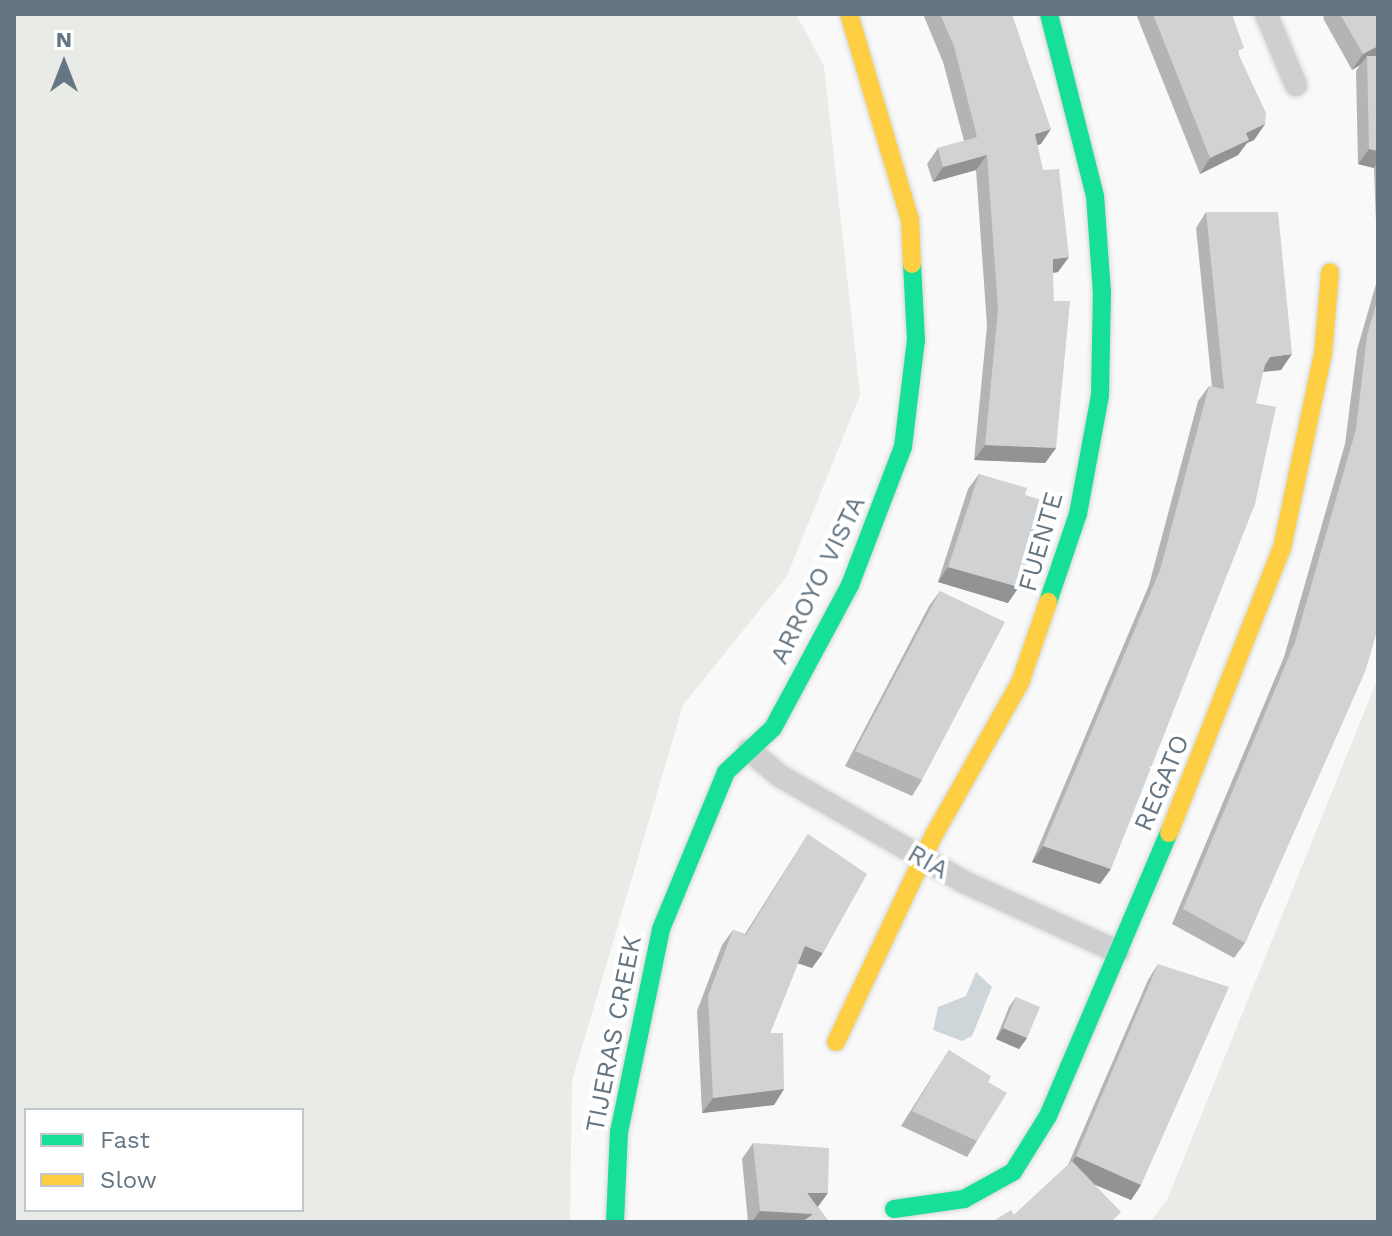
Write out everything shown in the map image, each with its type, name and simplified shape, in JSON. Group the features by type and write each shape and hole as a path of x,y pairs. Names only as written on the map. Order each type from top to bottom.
{"street":[{"name":"ARROYO VISTA","path":"726,772 773,728 850,585 885,505 913,387 910,220 849,14"},
{"name":"FUENTE","path":"836,1042 922,859 1020,683 1049,611 1094,434 1102,293 1095,196 1049,14"},
{"path":"1266,14 1296,85"},
{"name":"REGATO","path":"894,1209 964,1199 1013,1172 1048,1116 1245,655 1282,548 1323,354 1330,272"},
{"name":"RIA","path":"749,750 780,776 922,859 1118,952"},
{"name":"TIJERAS CREEK","path":"615,1222 619,1132 652,957 726,772"}],"shaded area":[{"path":"14,14 796,14 824,66 860,395 787,576 683,705 572,1081 570,1222 14,1222"},
{"path":"1378,678 1378,1222 1150,1222 1167,1200"},
{"path":"976,972 992,987 972,1036 962,1041 933,1030 938,1007 966,996"}],"building":[{"path":"940,14 1012,14 1051,129 1035,134 1043,170 1059,169 1069,257 1053,259 1053,301 1070,301 1056,448 985,445 998,310 987,155 943,167 938,148 977,137 954,46"},
{"path":"1153,14 1232,14 1244,48 1237,51 1266,113 1265,124 1246,133 1249,140 1210,158"},
{"path":"1340,14 1378,14 1378,46 1363,54"},
{"path":"1367,56 1378,56 1378,151 1369,149"},
{"path":"1206,212 1278,212 1292,354 1270,357 1265,365 1256,403 1276,407 1255,504 1111,869 1043,846 1160,570 1209,386 1224,389"},
{"path":"1378,298 1378,628 1365,672 1245,943 1183,909 1295,642 1356,429 1367,335"},
{"path":"979,474 1027,488 1025,495 1045,501 1019,587 948,567"},
{"path":"940,591 1005,622 922,780 855,751"},
{"path":"808,834 867,874 823,953 805,946 770,1033 783,1033 784,1089 713,1098 708,996 733,930 746,935"},
{"path":"1158,964 1229,987 1141,1185 1076,1156"},
{"path":"1016,997 1040,1007 1027,1038 1003,1028"},
{"path":"949,1050 991,1076 988,1082 1007,1093 977,1141 912,1111"},
{"path":"753,1143 829,1148 828,1193 807,1193 829,1222 802,1222 813,1214 760,1211"},
{"path":"1072,1161 1121,1212 1111,1222 992,1222 1011,1210 1014,1215"}],"traffic: fast":[{"path":"1048,602 1078,514 1100,395 1102,293 1095,196 1049,14"},
{"path":"615,1222 619,1132 661,929 726,772 773,728 850,585 903,447 916,340 912,264"},
{"path":"894,1209 964,1199 1013,1172 1048,1116 1169,833"}],"traffic: slow":[{"path":"849,14 910,220 912,264"},
{"path":"1169,833 1282,548 1323,354 1330,272"},
{"path":"836,1042 935,833 1020,683 1048,602"}]}
